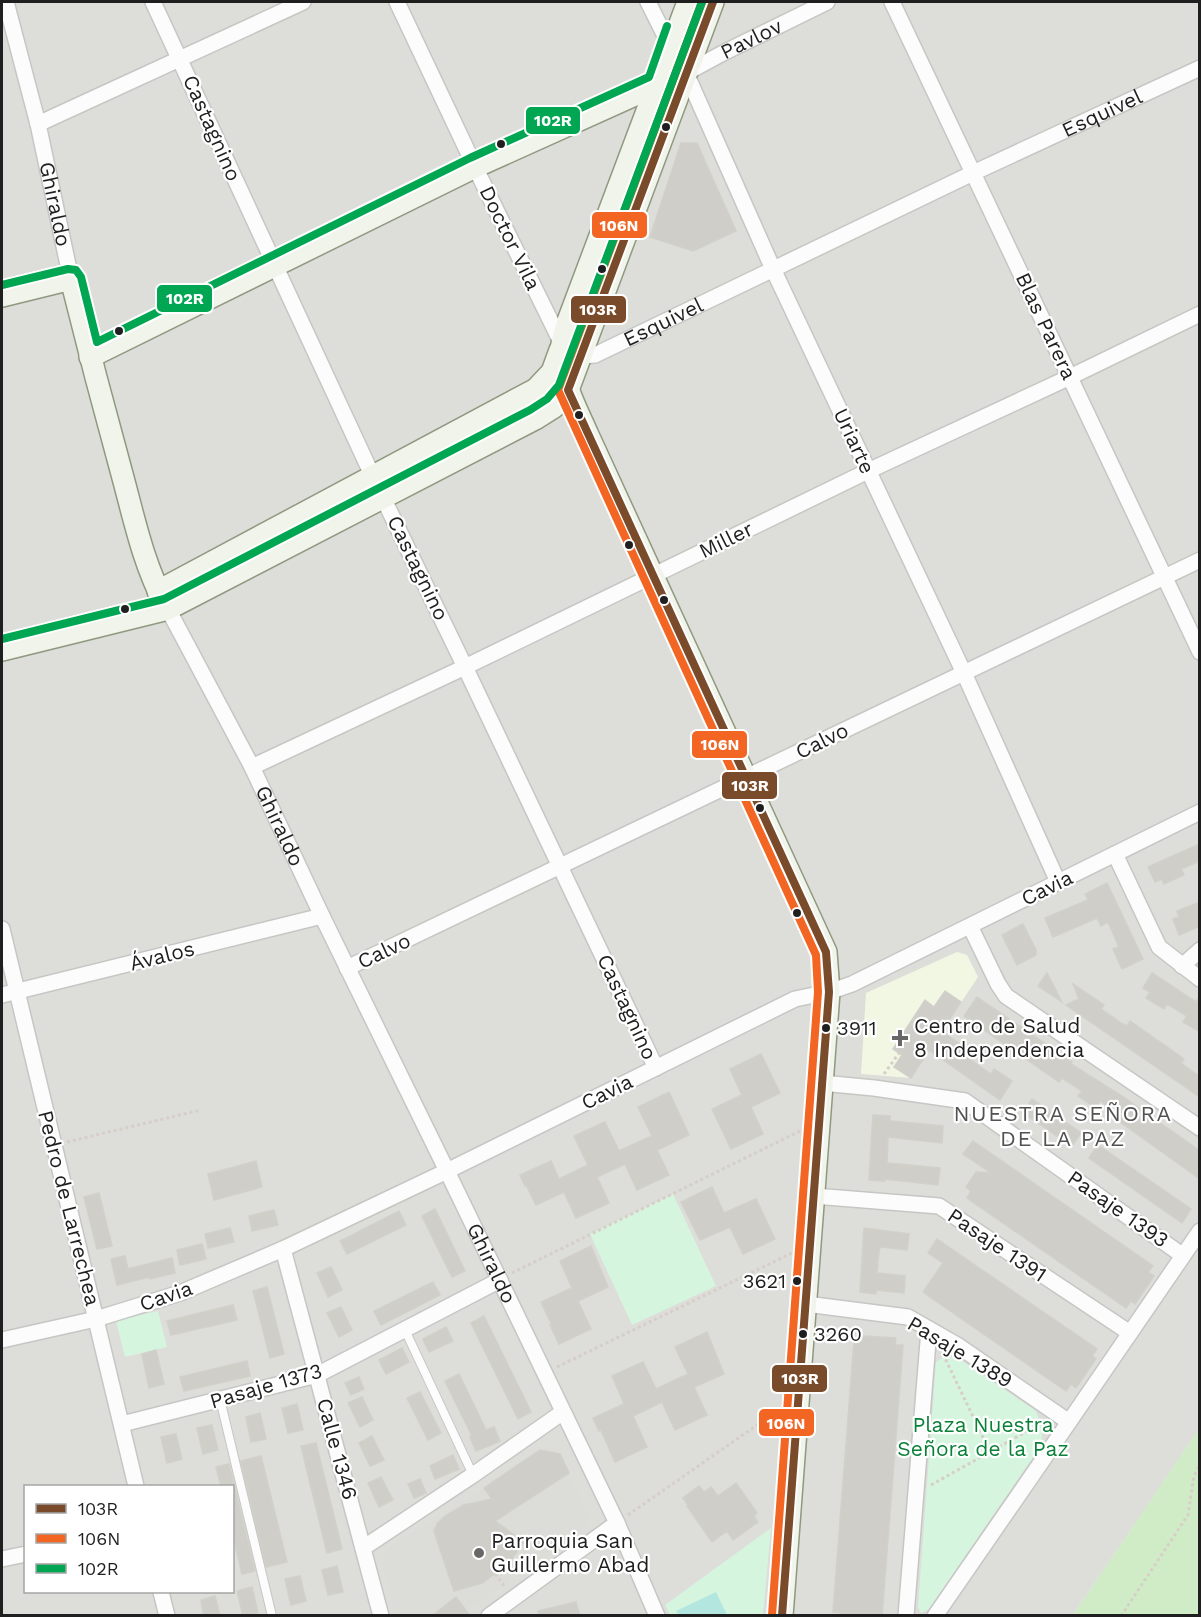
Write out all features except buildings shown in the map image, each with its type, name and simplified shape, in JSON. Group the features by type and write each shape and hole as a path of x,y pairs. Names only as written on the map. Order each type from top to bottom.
{"street":[{"name":"Ghiraldo","path":"6,2 38,124 90,357 143,550 163,600 252,767 347,968 617,1523 657,1616"},
{"name":"Castagnino","path":"153,2 373,477 656,1068"},
{"path":"38,124 303,2"},
{"name":"Doctor Vila","path":"397,2 562,344"},
{"name":"Uriarte","path":"648,2 686,73 773,269 964,674 1058,882"},
{"path":"163,600 373,477 536,389 552,372 577,295 688,2"},
{"path":"2,650 163,600 383,496 535,419 554,407 568,390 713,2"},
{"name":"Pavlov","path":"90,357 475,167 686,73 827,2"},
{"name":"Blas Parera","path":"892,2 1200,652"},
{"name":"Esquivel","path":"581,356 595,355 973,173 1200,68"},
{"path":"2,296 71,279"},
{"name":"Miller","path":"252,767 1200,314"},
{"path":"562,344 581,356"},
{"path":"562,344 562,364 568,390 826,952 829,992 782,1616"},
{"name":"Calvo","path":"347,968 1200,560"},
{"name":"Cavia","path":"2,1340 96,1319 180,1293 283,1249 795,999 829,992 852,984 1200,812"},
{"path":"1115,854 1159,947 1200,979"},
{"name":"Ávalos","path":"9,993 322,916"},
{"path":"970,926 1006,996 1200,1128"},
{"name":"Pedro de Larrechea","path":"2,929 9,993 54,1145 136,1485"},
{"path":"1182,966 1200,950"},
{"name":"Pasaje 1393","path":"822,1083 965,1101 1182,1255"},
{"name":"Pasaje 1391","path":"814,1196 939,1206 1130,1333"},
{"path":"935,1616 1063,1418 1130,1333 1200,1231"},
{"name":"Calle 1346","path":"283,1249 363,1548 376,1614"},
{"name":"Pasaje 1373","path":"122,1424 317,1375 500,1280"},
{"name":"Pasaje 1389","path":"806,1304 908,1317 957,1345 1063,1418"},
{"path":"906,1616 923,1485 929,1329"},
{"path":"363,1548 563,1412"},
{"path":"489,1616 617,1523"},
{"path":"2,1559 24,1554"},
{"path":"161,1593 167,1616"}],"lane":[{"path":"405,1330 473,1475"},
{"path":"220,1399 272,1616"}],"path":[{"path":"874,1088 899,1053"},
{"path":"54,1145 201,1110"},
{"path":"500,1280 819,1122"},
{"path":"544,1373 810,1244"},
{"path":"942,1353 990,1452"},
{"path":"940,1363 954,1359"},
{"path":"617,1523 798,1396"},
{"path":"1036,1415 1038,1433"},
{"path":"923,1485 1037,1426 1063,1418"},
{"path":"1121,1616 1188,1515 1194,1476 1200,1465"},
{"path":"923,1485 931,1474"}],"shaded area":[{"path":"2,2 1199,2 1199,1429 1073,1615 2,1616"},
{"name":"Centro de Salud 8 Independencia","path":"957,952 967,955 978,977 911,1078 861,1074 866,993"},
{"path":"560,1454 589,1516 584,1528 462,1615 395,1615 383,1557 388,1549 484,1488"},
{"path":"716,1592 727,1615 679,1615 676,1611"}],"green space":[{"path":"673,1194 716,1286 632,1325 590,1234"},
{"path":"158,1311 167,1347 125,1357 116,1321"},
{"name":"Plaza Nuestra Señora de la Paz","path":"945,1356 956,1357 1036,1411 1042,1427 1042,1444 928,1610 921,1613 918,1607 936,1362"},
{"path":"1199,1429 1199,1615 1073,1615"},
{"path":"771,1528 763,1615 670,1615 665,1605"}],"transit line":[{"name":"106N","path":"702,2 558,390 816,955 818,992 772,1615"},
{"name":"102R","path":"2,639 164,599 530,410 547,399 559,385 702,2"},
{"name":"103R","path":"713,2 568,390 826,952 829,992 782,1616"},
{"name":"102R","path":"2,285 68,269 76,270 81,277 97,342 470,158 649,77 667,26"}],"place":[{"name":"3911","path":"826,1028"},
{"name":"Centro de Salud 8 Independencia","path":"900,1038"},
{"name":"3621","path":"797,1281"},
{"name":"3260","path":"803,1334"},
{"name":"Parroquia San Guillermo Abad","path":"479,1553"}],"district":[{"name":"NUESTRA SEÑORA DE LA PAZ","path":"1063,1126"}]}
